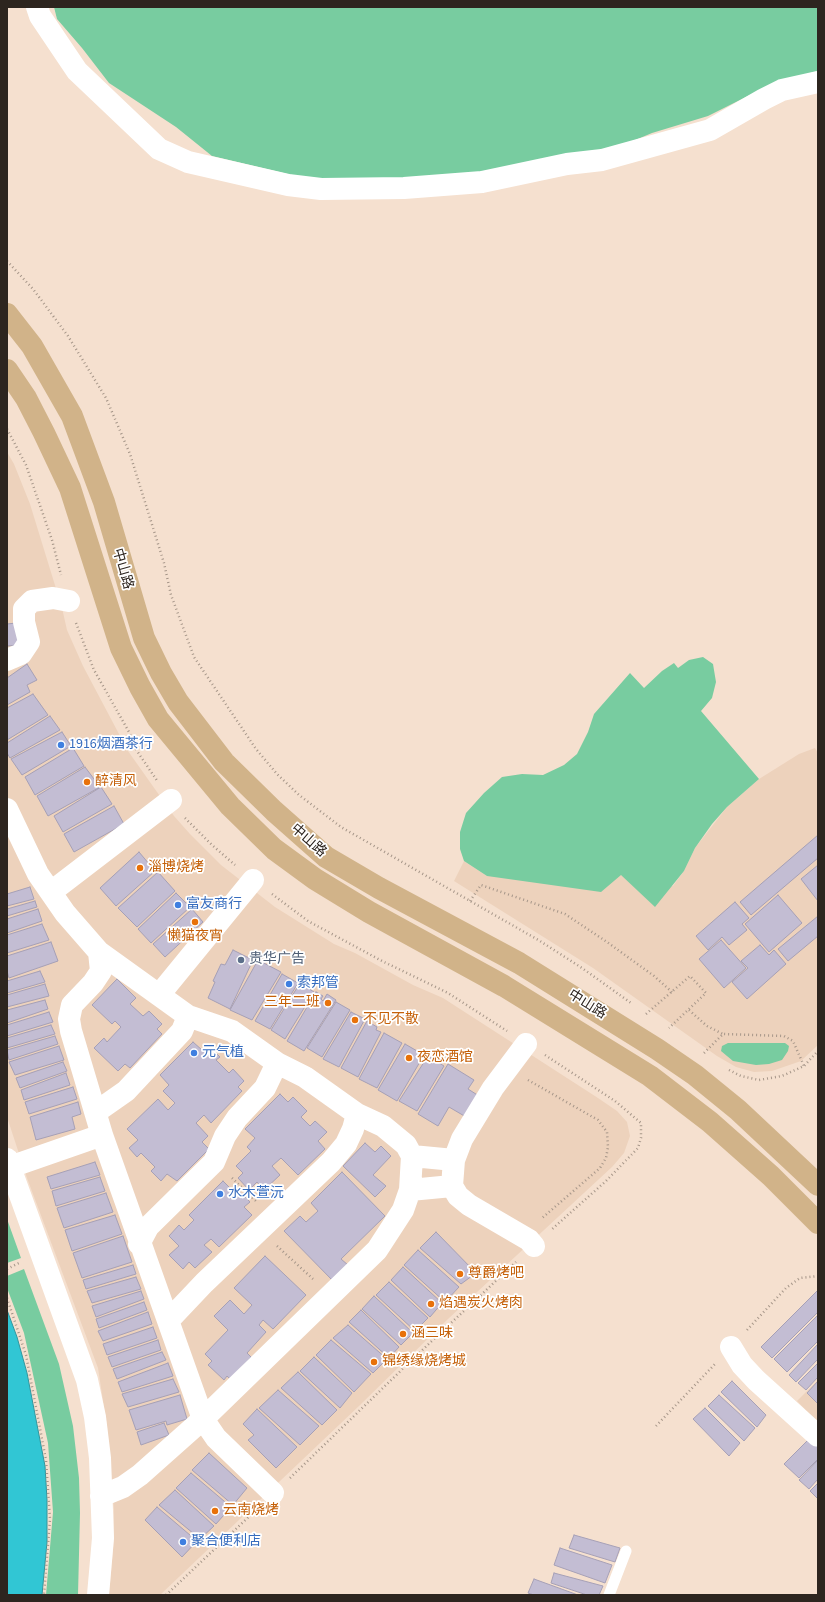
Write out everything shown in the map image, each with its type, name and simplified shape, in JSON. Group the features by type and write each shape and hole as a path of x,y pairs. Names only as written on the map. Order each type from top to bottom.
{"main road":[{"name":"中山路","path":"7,314 32,346 72,416 104,502 144,638 161,673 178,702 224,762 274,811 326,857 379,888 519,963 657,1049 695,1075 738,1110 818,1185"},
{"name":"中山路","path":"7,370 26,398 41,426 70,488 121,648 140,687 158,719 230,806 274,849 315,879 369,912 504,986 650,1076 710,1122 771,1176 818,1222"}],"street":[{"path":"37,7 40,16 77,71 159,149 188,162 288,185 321,189 404,188 482,182 567,164 602,160 710,130 782,90 818,82"},
{"path":"7,660 21,654 29,642 24,622 24,609 32,601 53,598 69,601"},
{"path":"51,892 171,800"},
{"path":"7,809 38,874 65,913 99,952 188,1016 232,1031 277,1063 305,1078 357,1114 383,1126 406,1145 412,1156 410,1190 403,1210 377,1250 204,1419 123,1487 101,1496"},
{"path":"159,995 253,880"},
{"path":"99,952 101,971 94,983 72,1005 69,1019 71,1031 102,1136 139,1244 169,1320 204,1419 216,1438 273,1493"},
{"path":"96,1112 126,1090 182,1031 188,1016"},
{"path":"526,1044 507,1068 468,1127 454,1160 452,1186 458,1196 469,1205 528,1241"},
{"path":"139,1244 148,1227 214,1162 225,1136 237,1118 265,1088 277,1063"},
{"path":"169,1320 204,1283 331,1162 346,1144 353,1129 357,1114"},
{"path":"98,1595 103,1559 100,1458 95,1417 87,1380 8,1163 102,1136"},
{"path":"412,1156 454,1160"},
{"path":"410,1190 452,1186"},
{"path":"731,1347 742,1365 756,1380 818,1436"}],"lane":[{"path":"609,1595 626,1551"}],"path":[{"path":"7,261 33,289 63,330 106,398 130,454 164,563 170,595 194,658 252,744 277,774 299,795 341,828 470,901 582,968 634,1006"},
{"path":"7,429 26,465 52,540 78,631 94,670 129,732 137,751 182,815 212,845 253,880 308,921 382,961 448,993 615,1101 641,1123 641,1138 638,1148 606,1181 528,1241"},
{"path":"470,901 481,885 565,914 654,976 672,992"},
{"path":"645,1014 690,976 706,993 667,1030 673,1034"},
{"path":"640,1010 650,1018"},
{"path":"689,1010 707,1026 723,1034 784,1036 793,1041 804,1066"},
{"path":"704,1054 723,1034"},
{"path":"698,1050 709,1057"},
{"path":"726,1068 741,1076 759,1080 782,1076 804,1066 818,1051"},
{"path":"166,1595 417,1355 600,1168 606,1158 608,1147 607,1132 598,1120 507,1068"},
{"path":"214,1162 330,1295"},
{"path":"7,1268 21,1263"},
{"path":"7,1298 26,1355 46,1460 50,1519 44,1595"}],"shaded area":[{"path":"7,452 14,464 30,504 62,608 67,630 83,666 128,751 174,816 190,834 221,865 275,907 334,944 355,953 413,985 443,998 617,1111 627,1122 630,1136 624,1153 612,1167 448,1319 359,1406 160,1595 109,1595 114,1536 114,1510 107,1427 98,1368 27,1178 7,1117"},
{"path":"815,748 818,753 818,1045 801,1061 772,1071 754,1072 736,1067 717,1056 593,968 454,881 464,861 487,876 621,875 673,886 684,871 695,848 727,807 759,779 799,754"},
{"path":"818,1380 818,1423 797,1401"}],"green space":[{"path":"54,7 818,7 818,71 776,82 708,116 652,133 621,146 492,171 361,185 292,175 212,156 176,127 109,83 57,19"},
{"path":"703,657 713,664 716,682 712,698 701,711 759,779 727,807 712,824 695,848 684,871 655,907 621,875 601,892 487,876 464,861 460,849 460,832 466,813 484,793 502,777 522,774 543,775 564,765 577,754 588,732 594,714 630,673 644,688 662,671 674,663 678,668 689,660"},
{"path":"728,1043 785,1043 789,1046 788,1051 782,1060 769,1064 756,1065 733,1061 721,1051 722,1046"},
{"path":"7,1219 21,1258 7,1263"},
{"path":"24,1269 59,1364 73,1426 79,1478 80,1513 78,1595 46,1595 53,1512 48,1443 24,1333 7,1288 7,1276"}],"water":[{"path":"7,1310 17,1337 27,1373 45,1466 47,1542 42,1595 7,1595"}],"building":[{"path":"16,623 19,645 7,646 7,624"},
{"path":"27,664 37,680 27,685 30,692 7,705 7,678"},
{"path":"33,694 48,715 7,740 7,708"},
{"path":"50,716 60,730 10,758 7,753 7,743"},
{"path":"62,732 71,746 22,775 11,759"},
{"path":"73,748 84,766 35,795 25,777"},
{"path":"85,767 100,787 48,816 37,796"},
{"path":"101,787 112,804 63,832 54,816"},
{"path":"114,806 124,824 74,852 64,834"},
{"path":"818,835 818,858 751,915 740,902"},
{"path":"139,852 155,871 116,906 100,888"},
{"path":"818,865 818,901 801,879"},
{"path":"158,872 175,891 137,927 118,908"},
{"path":"30,887 34,899 7,906 7,894"},
{"path":"176,893 190,907 151,943 138,929"},
{"path":"778,895 802,923 769,952 745,924"},
{"path":"35,901 37,907 7,916 7,909"},
{"path":"735,902 749,918 742,924 747,930 729,945 722,937 708,950 696,936"},
{"path":"38,909 42,921 7,933 7,919"},
{"path":"192,909 203,922 165,957 153,944"},
{"path":"818,916 818,936 788,961 778,949"},
{"path":"42,924 49,940 7,953 7,935"},
{"path":"721,940 746,968 724,988 699,959"},
{"path":"51,942 58,961 9,978 7,971 7,956"},
{"path":"760,945 769,955 774,950 786,964 747,999 732,982 748,968 741,961"},
{"path":"233,950 253,960 230,1009 208,998 215,982 213,981 221,964 225,965"},
{"path":"258,960 281,972 252,1020 230,1010"},
{"path":"40,971 45,982 7,993 7,981"},
{"path":"282,974 298,983 270,1029 255,1021"},
{"path":"117,979 136,998 130,1004 143,1016 149,1011 162,1024 157,1029 162,1034 130,1068 125,1064 118,1071 94,1048 104,1038 107,1042 121,1027 115,1021 112,1024 92,1005"},
{"path":"300,983 314,992 285,1039 271,1030"},
{"path":"45,984 49,996 7,1007 7,995"},
{"path":"316,992 323,996 321,999 323,1001 327,994 336,1000 304,1051 287,1041"},
{"path":"45,1000 48,1009 7,1023 7,1010"},
{"path":"336,1002 350,1010 322,1057 307,1048"},
{"path":"49,1012 53,1022 7,1036 7,1025"},
{"path":"351,1012 365,1019 339,1067 323,1059"},
{"path":"367,1021 377,1027 376,1030 381,1032 358,1077 341,1068"},
{"path":"51,1025 55,1034 7,1048 7,1038"},
{"path":"384,1033 402,1043 377,1088 359,1079"},
{"path":"55,1036 58,1044 9,1060 7,1050"},
{"path":"193,1042 202,1050 208,1045 220,1057 216,1060 229,1073 233,1069 244,1081 238,1087 242,1091 211,1123 204,1115 196,1123 208,1136 202,1142 209,1149 177,1181 167,1174 161,1181 151,1171 155,1167 141,1153 137,1157 129,1148 138,1140 127,1129 158,1099 168,1110 175,1103 163,1091 169,1085 160,1075"},
{"path":"405,1044 424,1055 397,1101 378,1090"},
{"path":"59,1046 64,1060 15,1075 9,1062"},
{"path":"428,1056 444,1066 417,1111 399,1101"},
{"path":"63,1062 67,1071 20,1088 16,1078"},
{"path":"448,1064 474,1080 468,1089 479,1096 466,1117 449,1107 438,1126 418,1114"},
{"path":"66,1073 70,1085 24,1100 21,1090"},
{"path":"73,1087 77,1099 29,1114 25,1102"},
{"path":"280,1094 288,1102 293,1097 307,1111 301,1117 310,1126 315,1121 327,1132 318,1141 325,1149 298,1175 281,1158 272,1166 280,1175 264,1190 257,1182 249,1190 238,1178 243,1173 236,1166 251,1151 247,1147 255,1138 245,1129"},
{"path":"78,1102 81,1114 72,1117 75,1129 36,1140 30,1117"},
{"path":"365,1143 375,1152 381,1146 391,1156 373,1175 386,1186 375,1197 343,1166"},
{"path":"95,1162 100,1175 51,1189 47,1177"},
{"path":"342,1172 385,1216 341,1259 348,1265 333,1281 284,1231 300,1216 306,1222 318,1211 311,1203"},
{"path":"100,1177 105,1191 56,1206 52,1191"},
{"path":"223,1181 234,1192 237,1189 250,1202 244,1207 252,1215 219,1247 211,1239 204,1245 212,1252 195,1268 189,1262 183,1269 169,1255 179,1246 169,1236 179,1225 184,1230 194,1220 189,1215"},
{"path":"106,1193 113,1212 64,1228 57,1208"},
{"path":"115,1215 122,1234 72,1251 65,1230"},
{"path":"436,1232 476,1273 461,1284 420,1248"},
{"path":"123,1236 132,1262 82,1278 73,1253"},
{"path":"418,1250 459,1287 445,1302 404,1265"},
{"path":"265,1256 306,1295 273,1329 263,1320 259,1325 266,1332 247,1353 251,1357 230,1379 227,1376 224,1380 208,1365 212,1361 205,1354 228,1330 214,1316 230,1300 244,1314 252,1305 234,1288"},
{"path":"133,1265 136,1274 86,1289 83,1280"},
{"path":"403,1267 442,1303 430,1317 391,1280"},
{"path":"136,1277 141,1289 92,1303 87,1291"},
{"path":"389,1282 428,1318 415,1331 376,1295"},
{"path":"818,1290 818,1312 772,1358 761,1347"},
{"path":"141,1291 144,1299 96,1317 92,1306"},
{"path":"374,1296 413,1333 401,1345 362,1309"},
{"path":"144,1302 147,1310 99,1328 96,1319"},
{"path":"361,1310 399,1347 389,1358 349,1322"},
{"path":"148,1312 152,1324 103,1341 98,1331"},
{"path":"818,1315 818,1341 787,1372 774,1359"},
{"path":"348,1325 387,1359 373,1373 333,1338"},
{"path":"153,1327 157,1338 107,1355 103,1344"},
{"path":"158,1340 161,1350 112,1367 108,1357"},
{"path":"331,1340 371,1374 354,1392 316,1355"},
{"path":"818,1344 818,1359 796,1382 789,1375"},
{"path":"162,1352 166,1360 117,1379 113,1369"},
{"path":"314,1357 352,1393 340,1408 300,1371"},
{"path":"168,1363 173,1376 122,1392 118,1382"},
{"path":"818,1363 818,1377 806,1390 798,1383"},
{"path":"298,1372 337,1410 322,1425 281,1388"},
{"path":"173,1379 179,1392 128,1407 122,1394"},
{"path":"732,1381 766,1415 757,1427 721,1392"},
{"path":"818,1381 818,1404 807,1393"},
{"path":"278,1390 319,1426 300,1445 259,1408"},
{"path":"180,1395 187,1419 167,1425 166,1421 136,1430 129,1410"},
{"path":"719,1395 755,1428 744,1441 708,1406"},
{"path":"705,1408 740,1443 729,1456 693,1419"},
{"path":"257,1409 297,1447 276,1468 248,1440 254,1435 243,1424"},
{"path":"164,1423 169,1435 141,1445 137,1432"},
{"path":"809,1439 818,1448 818,1459 799,1478 784,1464"},
{"path":"209,1453 247,1488 233,1505 192,1470"},
{"path":"818,1460 818,1479 809,1489 799,1480"},
{"path":"191,1473 231,1507 216,1524 176,1488"},
{"path":"818,1483 818,1499 810,1491"},
{"path":"175,1490 214,1526 200,1539 159,1505"},
{"path":"157,1507 197,1541 182,1557 145,1520"},
{"path":"574,1535 620,1548 615,1562 569,1548"},
{"path":"560,1548 612,1565 605,1583 554,1565"},
{"path":"554,1573 603,1586 599,1595 587,1595 551,1583"},
{"path":"534,1579 578,1595 534,1595 528,1593"}],"place":[{"name":"1916烟酒茶行","path":"61,745"},
{"name":"醉清风","path":"87,782"},
{"name":"淄博烧烤","path":"140,868"},
{"name":"富友商行","path":"178,905"},
{"name":"懒猫夜宵","path":"195,922"},
{"name":"贵华广告","path":"241,960"},
{"name":"索邦管","path":"289,984"},
{"name":"三年二班","path":"328,1003"},
{"name":"不见不散","path":"355,1020"},
{"name":"元气植","path":"194,1053"},
{"name":"夜恋酒馆","path":"409,1058"},
{"name":"水木萱沅","path":"220,1194"},
{"name":"尊爵烤吧","path":"460,1274"},
{"name":"焰遇炭火烤肉","path":"431,1304"},
{"name":"涵三味","path":"403,1334"},
{"name":"锦绣缘烧烤城","path":"374,1362"},
{"name":"云南烧烤","path":"215,1511"},
{"name":"聚合便利店","path":"183,1542"}]}
